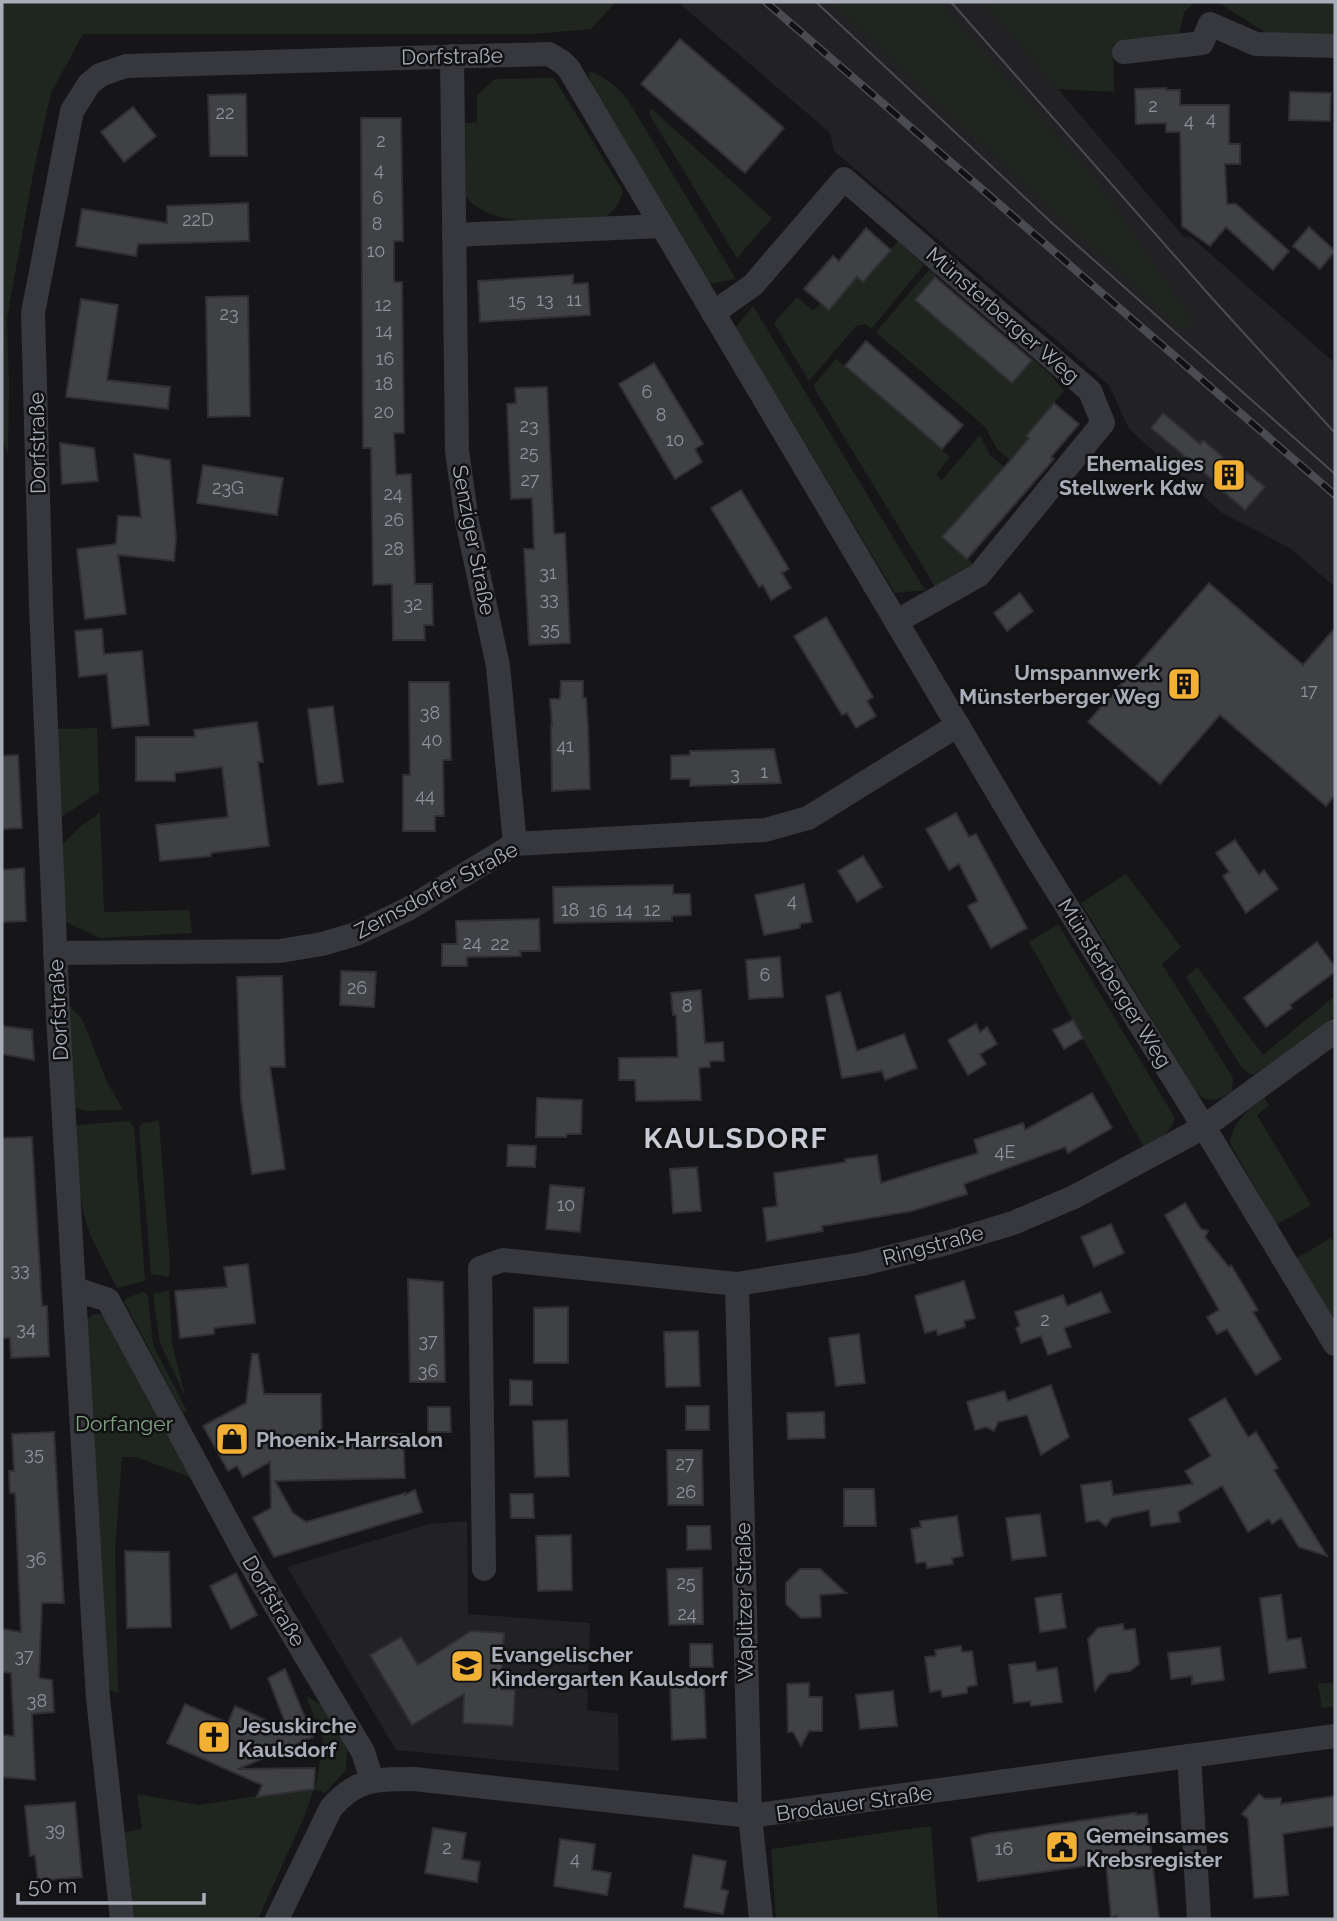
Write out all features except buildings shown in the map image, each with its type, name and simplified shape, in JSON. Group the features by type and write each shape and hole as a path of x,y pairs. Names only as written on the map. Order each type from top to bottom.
{"street":[{"path":"1124,52 1202,43 1210,24 1256,44 1335,46"},
{"name":"Dorfstraße","path":"122,1919 98,1698 63,1121 43,673 33,313 72,111 95,80 116,68 126,66 549,54 562,62"},
{"name":"Senziger Straße","path":"452,56 457,452 467,521 498,666 516,844"},
{"name":"Münsterberger Weg","path":"562,62 569,69 1028,844 1335,1344"},
{"name":"Münsterberger Weg","path":"713,313 753,285 844,178 1090,391 1103,423 979,575 897,621"},
{"path":"454,234 662,226"},
{"name":"Zernsdorfer Straße","path":"55,953 280,951 323,944 356,934 408,909 516,844 765,830 808,818 958,725"},
{"name":"Ringstraße","path":"484,1569 481,1268 503,1260 737,1284 862,1264 1013,1223 1074,1197 1204,1127 1335,1031"},
{"name":"Waplitzer Straße","path":"737,1284 750,1816 761,1919"},
{"name":"Dorfstraße","path":"75,1289 108,1300 245,1554 363,1752 372,1780"},
{"name":"Brodauer Straße","path":"372,1780 414,1779 750,1816 1335,1736"},
{"path":"1189,1756 1199,1919"},
{"path":"276,1919 331,1808 342,1795 372,1780"}],"shaded area":[{"path":"678,2 984,2 1184,237 1191,237 1335,363 1335,587 1290,548 1222,513 1129,429 1109,385 834,151 830,133"},
{"name":"Evangelischer Kindergarten Kaulsdorf","path":"467,1521 468,1614 590,1623 587,1710 618,1714 619,1771 396,1750 287,1567 429,1524"}],"green space":[{"path":"2,2 616,2 591,29 534,34 83,34 51,93 7,318 8,453 2,438"},
{"path":"831,2 939,2 1094,178 1193,321 1183,331"},
{"path":"984,2 1195,2 1184,12 1179,36 1113,44 1114,92 1058,89"},
{"path":"1217,2 1335,2 1335,36 1270,35"},
{"path":"589,71 612,84 629,102 736,279 709,284 590,84"},
{"path":"554,78 623,191 617,205 607,215 598,219 546,221 510,219 479,208 466,197 465,123 477,122 477,95 495,79"},
{"path":"651,108 772,218 737,258 649,114"},
{"path":"898,241 924,265 871,329 866,324 856,326 809,381 774,323 797,297 813,311 821,303 829,310 857,277 863,282"},
{"path":"930,269 936,275 915,300 1012,383 1033,359 1064,391 1026,435 1029,438 1015,454 1039,476 1034,482 997,449 985,427 876,332"},
{"path":"753,306 925,590 895,593 735,328"},
{"path":"836,359 950,457 936,475 942,480 980,435 990,455 1029,488 1023,494 999,473 943,537 976,566 936,588 813,386"},
{"path":"97,728 99,792 60,818 57,729"},
{"path":"100,813 104,912 189,910 192,933 100,938 64,921 61,846 81,826"},
{"path":"1126,874 1181,947 1162,964 1233,1078 1232,1091 1222,1097 1208,1100 1195,1090 1081,903"},
{"path":"1058,924 1175,1118 1167,1132 1144,1147 1029,942"},
{"path":"1197,967 1263,1055 1335,996 1335,1015 1312,1035 1255,1074 1249,1074 1240,1065 1186,977"},
{"path":"68,1004 82,1019 107,1082 123,1110 85,1111 74,1107"},
{"path":"1264,1098 1269,1106 1257,1115 1311,1205 1276,1225 1230,1143 1238,1123"},
{"path":"129,1121 134,1128 145,1281 117,1288 93,1241 82,1207 75,1125"},
{"path":"159,1121 169,1277 151,1274 139,1127 143,1123"},
{"path":"1331,1238 1335,1245 1335,1322 1297,1258"},
{"path":"169,1290 172,1343 185,1396 160,1343 153,1294"},
{"path":"144,1292 148,1296 153,1345 187,1411 183,1413 124,1301"},
{"name":"Dorfanger","path":"93,1314 101,1314 109,1322 192,1478 136,1457 122,1457 115,1550 118,1693 105,1688 87,1320"},
{"path":"1335,1682 1335,1706 1322,1708 1318,1684"},
{"path":"306,1696 327,1708 347,1750 346,1770 325,1793 314,1789 258,1919 132,1919 121,1833 142,1829 137,1794 199,1805 316,1787 323,1740"},
{"path":"931,1826 938,1919 776,1919 771,1849"}],"tram line":[{"path":"816,2 1052,223 1335,474"},
{"path":"951,2 1211,297 1335,433"}],"railway":[{"path":"766,2 1335,495"}],"place":[{"name":"Ehemaliges Stellwerk Kdw","path":"1229,475"},
{"name":"Umspannwerk Münsterberger Weg","path":"1184,684"},
{"name":"Phoenix-Harrsalon","path":"232,1439"},
{"name":"Evangelischer Kindergarten Kaulsdorf","path":"467,1666"},
{"name":"Jesuskirche Kaulsdorf","path":"214,1737"},
{"name":"Gemeinsames Krebsregister","path":"1062,1847"}],"district":[{"name":"KAULSDORF","path":"736,1138"}]}
